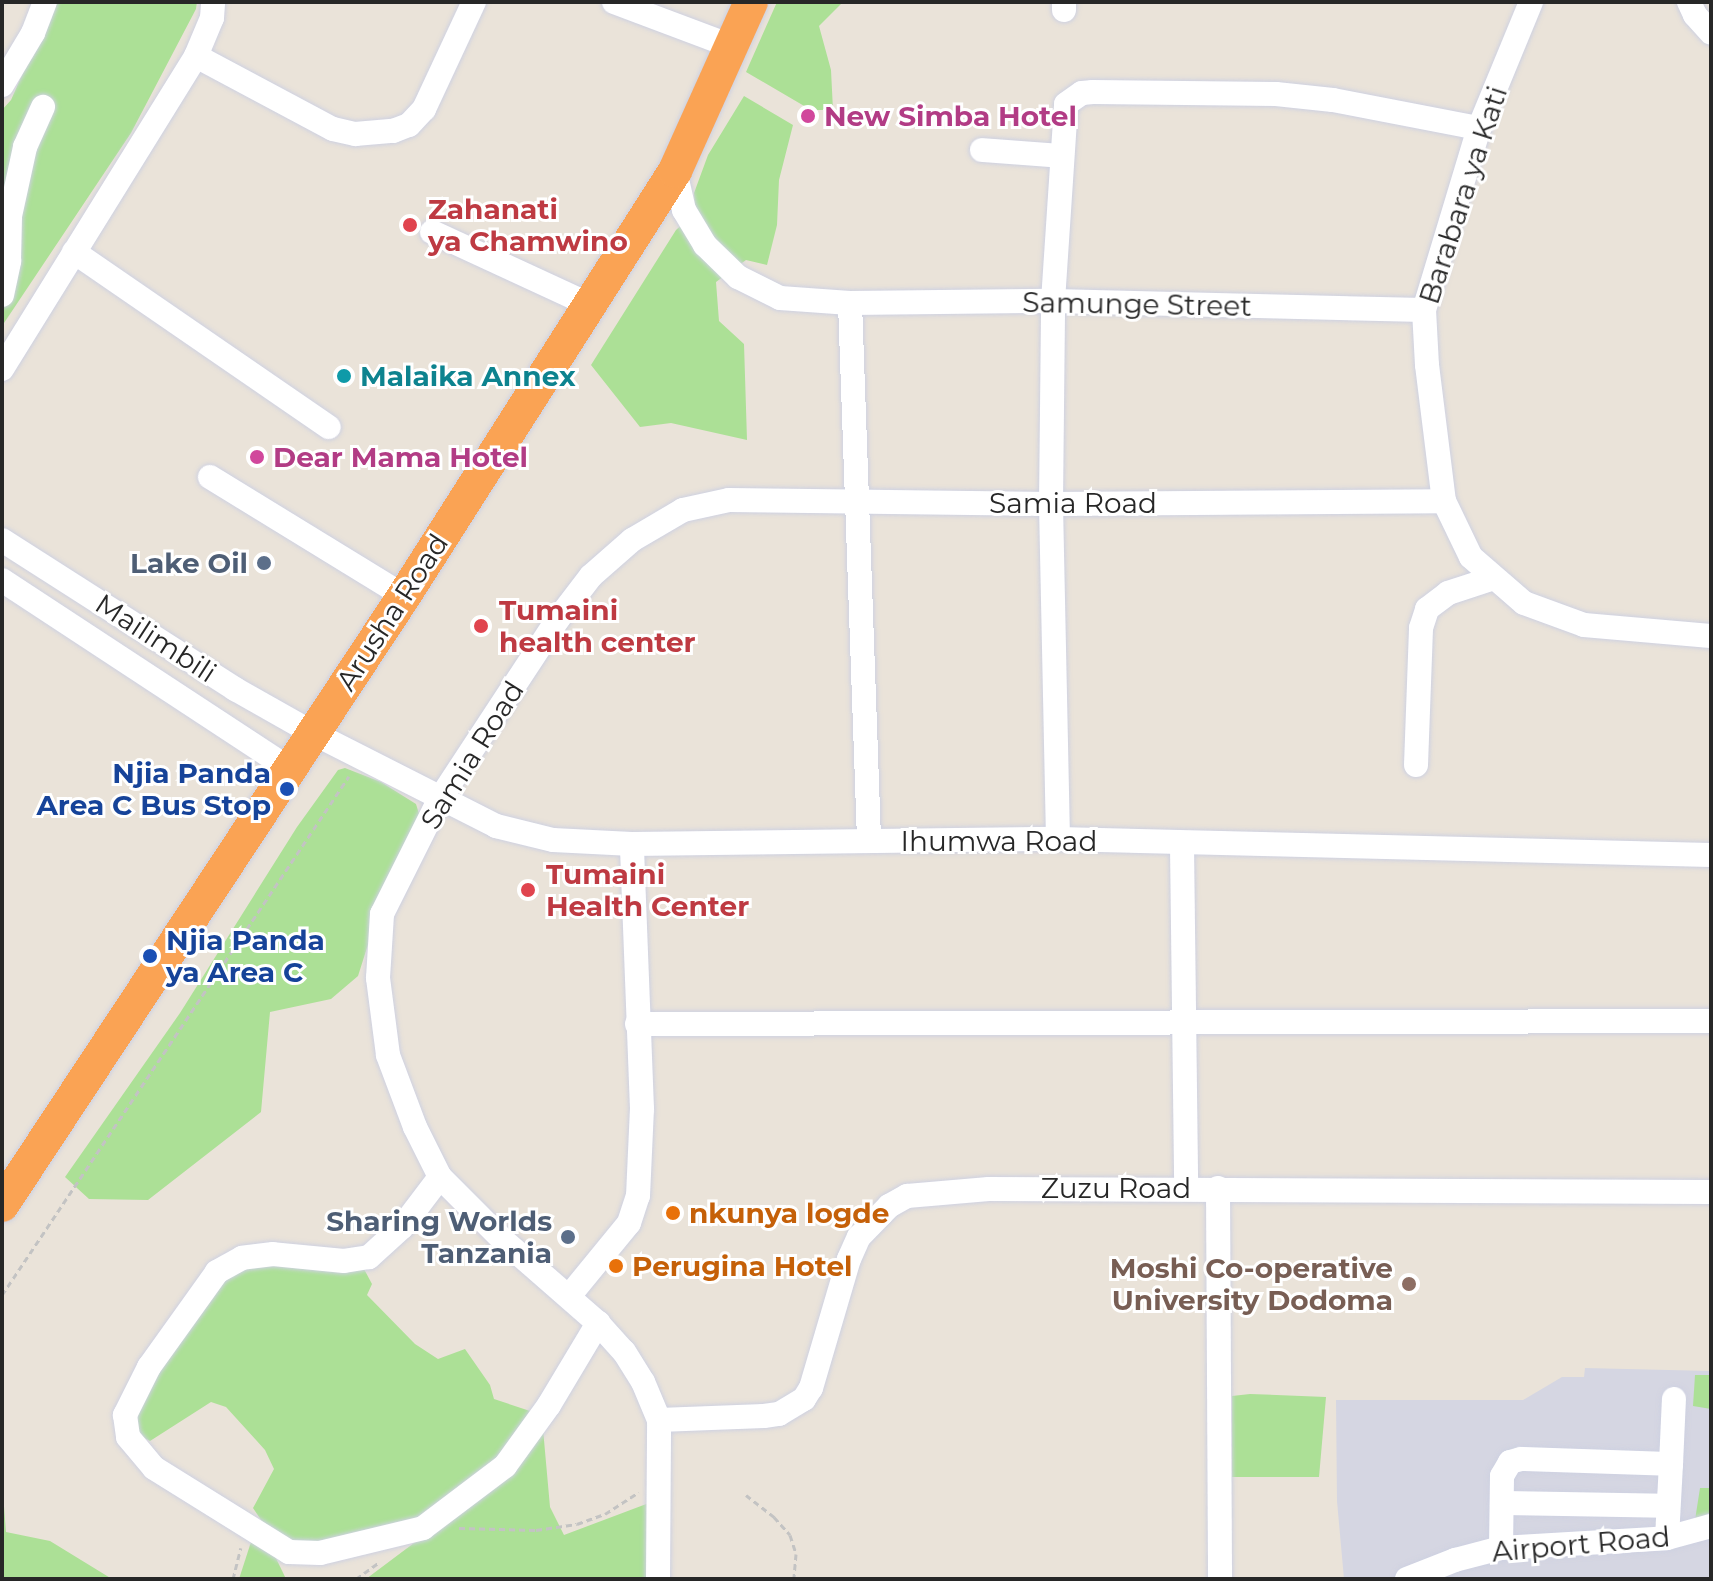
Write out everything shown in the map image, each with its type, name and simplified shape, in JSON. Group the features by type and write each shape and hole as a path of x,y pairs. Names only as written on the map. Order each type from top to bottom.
{"highway":[{"name":"Arusha Road","path":"2,1205 311,732 404,596 675,171 734,47 751,2"}],"street":[{"path":"2,85 33,33 45,2"},
{"path":"2,369 196,56 212,18 213,2"},
{"path":"196,56 333,129 355,134 393,131 409,125 424,109 474,2"},
{"path":"614,2 734,47"},
{"name":"Barabara ya Kati","path":"1531,2 1479,128 1424,310 1427,365 1444,501 1471,557 1524,603 1584,625 1711,636"},
{"path":"1689,2 1695,15 1711,33"},
{"path":"1058,839 1051,504 1053,301 1066,104 1082,93 1276,94 1333,100 1479,128"},
{"path":"2,295 9,261 10,216 25,147 43,107"},
{"path":"982,150 1062,156"},
{"name":"Samunge Street","path":"675,171 684,210 705,245 738,277 780,298 850,303 1053,301 1424,310"},
{"path":"432,232 588,304"},
{"path":"74,252 329,427"},
{"path":"850,303 869,840"},
{"path":"210,477 404,596"},
{"name":"Samia Road","path":"658,1579 659,1420 643,1382 624,1352 598,1323 570,1295 503,1240 440,1177 415,1127 388,1055 378,978 382,914 439,800 558,619 591,576 632,540 683,510 729,500 1051,504 1444,501"},
{"name":"Mailimbili","path":"2,540 235,689 311,732"},
{"path":"1416,765 1421,628 1427,609 1448,593 1494,578"},
{"name":"Mailimbili","path":"2,580 288,768"},
{"name":"Ihumwa Road","path":"311,732 439,800 496,826 553,840 632,844 1058,839 1182,845 1711,855"},
{"path":"570,1295 629,1223 638,1196 642,1109 632,844"},
{"path":"1182,845 1186,1188"},
{"path":"637,1024 1711,1021"},
{"path":"440,1177 402,1227 369,1257 344,1261 273,1254 229,1263 217,1272 149,1367 125,1415 128,1437 154,1468 289,1552 304,1554 423,1528 505,1466 557,1393 598,1323"},
{"name":"Zuzu Road","path":"659,1420 779,1414 804,1399 811,1388 859,1237 880,1213 907,1196 989,1189 1186,1188 1711,1192"},
{"path":"1218,1188 1220,1579"},
{"path":"1667,1538 1674,1399"},
{"path":"1501,1548 1504,1471 1515,1460 1671,1464"},
{"path":"1502,1503 1667,1506"},
{"name":"Airport Road","path":"1407,1579 1455,1560 1501,1548 1667,1538 1711,1526"}],"path":[{"path":"2,1295 362,757"},
{"path":"423,1528 536,1530 577,1524 605,1514 657,1480"},
{"path":"746,1495 774,1517 790,1535 796,1554 794,1579"},
{"path":"233,1579 246,1527"}],"shaded area":[{"path":"1585,1368 1711,1371 1711,1579 1344,1579 1337,1501 1336,1400 1523,1400 1562,1377 1584,1377"}],"green space":[{"path":"54,2 197,2 131,133 2,326 2,110 11,100"},
{"path":"777,2 843,2 819,26 831,70 833,110 811,110 746,72"},
{"path":"744,96 793,125 779,180 777,225 767,265 746,260 716,282 719,321 744,344 747,440 671,423 640,427 591,365 676,230 695,213 694,193 708,155"},
{"path":"345,768 381,782 416,804 420,817 386,888 358,976 331,999 270,1012 261,1112 148,1200 89,1199 65,1177 180,1013 297,827 338,770"},
{"path":"262,1263 364,1269 372,1284 367,1295 415,1344 438,1359 465,1349 490,1385 494,1399 530,1411 486,1472 426,1516 375,1532 298,1544 263,1523 253,1508 274,1469 265,1450 226,1407 211,1402 150,1441 139,1435 135,1403 217,1281"},
{"path":"1695,1375 1711,1375 1711,1409 1693,1406"},
{"path":"1232,1396 1326,1397 1319,1477 1232,1477"},
{"path":"543,1429 550,1507 564,1535 649,1503 650,1579 366,1579 454,1513"},
{"path":"2,1480 6,1532 50,1541 112,1579 2,1579"},
{"path":"1700,1488 1711,1488 1711,1512 1695,1520"},
{"path":"251,1542 274,1554 286,1579 239,1579"}],"place":[{"name":"New Simba Hotel","path":"808,116"},
{"name":"Zahanati ya Chamwino","path":"410,225"},
{"name":"Malaika Annex","path":"344,376"},
{"name":"Dear Mama Hotel","path":"257,457"},
{"name":"Lake Oil","path":"264,563"},
{"name":"Tumaini health center","path":"481,626"},
{"name":"Njia Panda Area C Bus Stop","path":"287,789"},
{"name":"Tumaini Health Center","path":"528,890"},
{"name":"Njia Panda ya Area C","path":"150,956"},
{"name":"nkunya logde","path":"673,1213"},
{"name":"Sharing Worlds Tanzania","path":"568,1237"},
{"name":"Perugina Hotel","path":"616,1266"},
{"name":"Moshi Co-operative University Dodoma","path":"1409,1284"}]}
